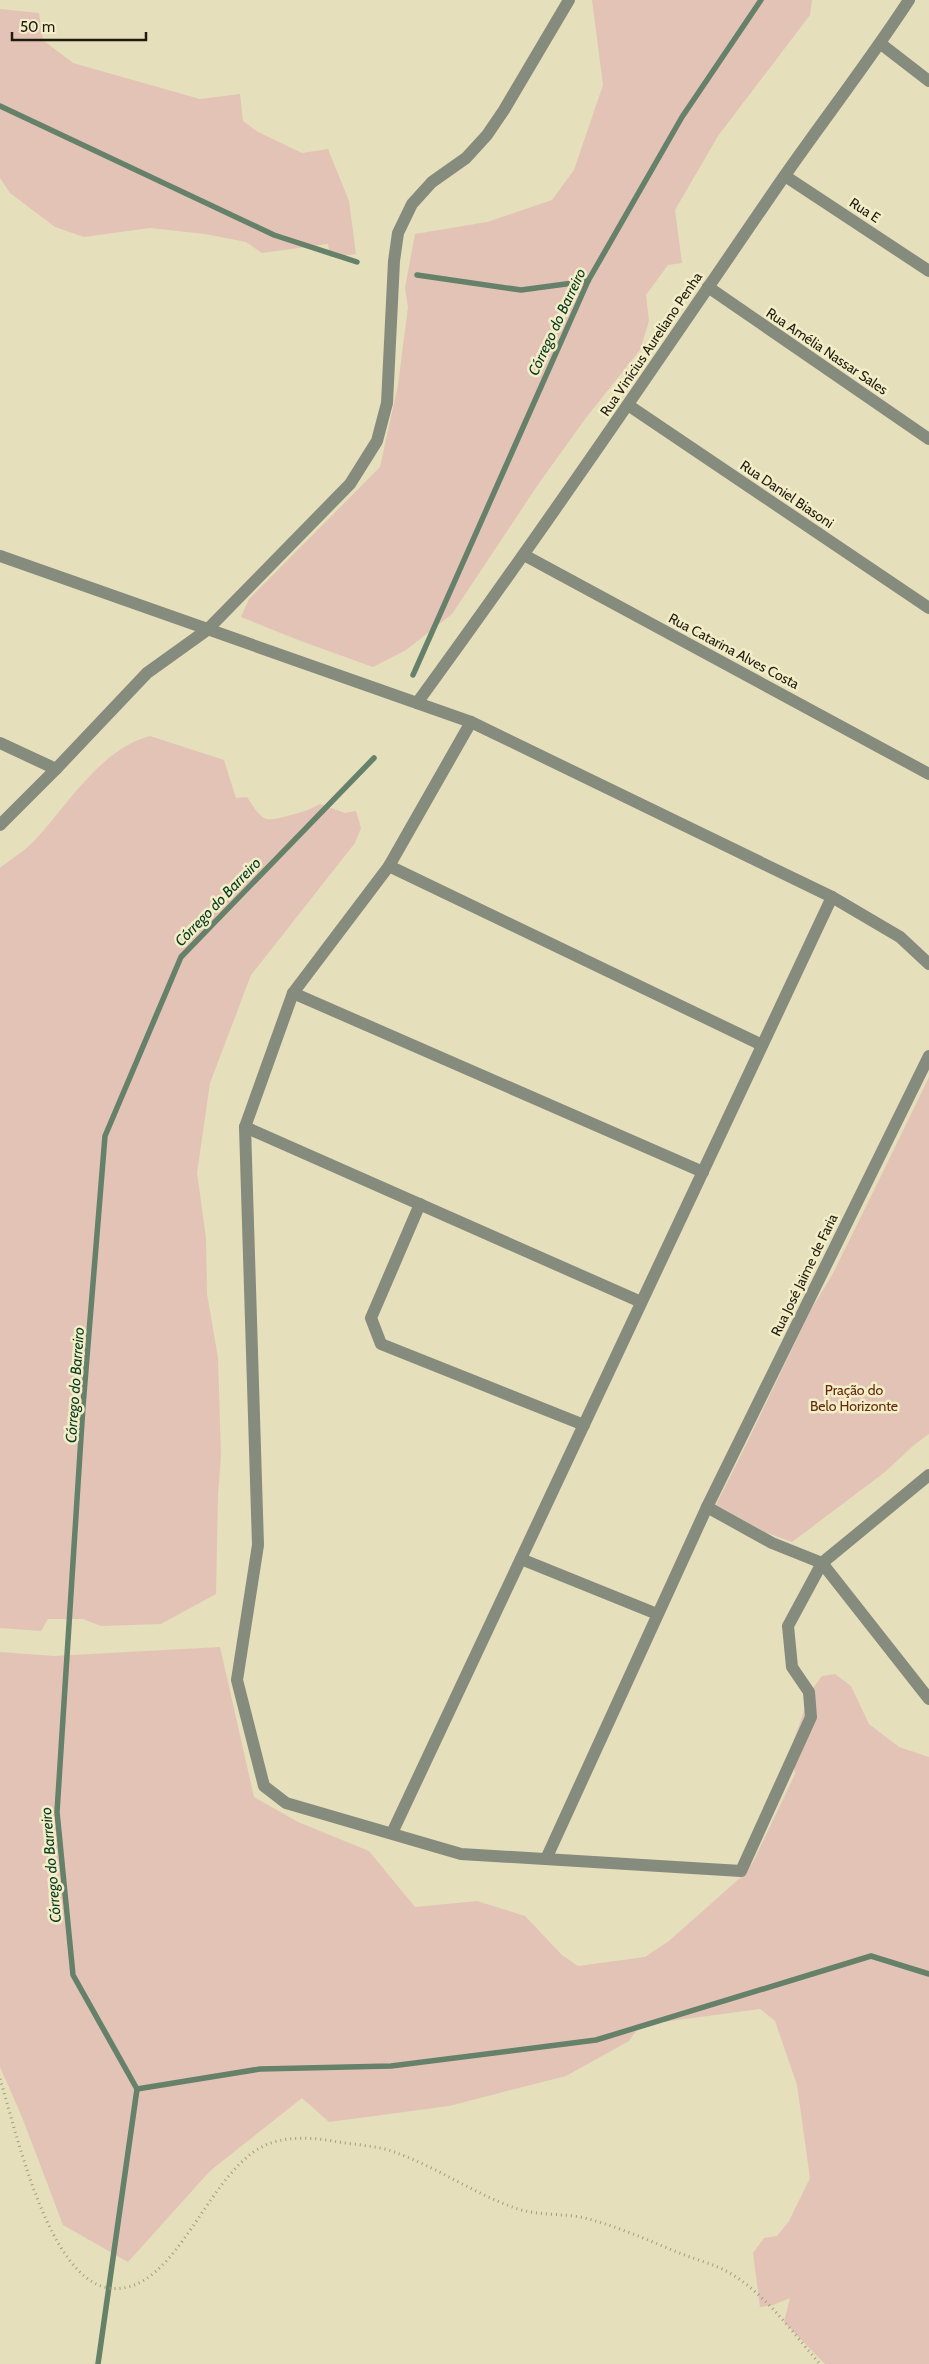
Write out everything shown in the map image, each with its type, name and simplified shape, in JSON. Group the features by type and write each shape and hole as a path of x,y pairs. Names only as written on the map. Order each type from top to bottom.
{"street":[{"path":"0,825 56,769 147,672 207,630 350,484 378,441 386,403 394,261 398,233 412,204 432,182 466,158 487,134 504,110 569,0"},
{"name":"Rua Vinícius Aureliano Penha","path":"417,703 524,555 785,176 881,44 909,0"},
{"path":"881,44 929,80"},
{"name":"Rua E","path":"785,176 929,270"},
{"name":"Rua Amélia Nassar Sales","path":"708,287 929,439"},
{"name":"Rua Daniel Biasoni","path":"628,405 929,608"},
{"name":"Rua Catarina Alves Costa","path":"524,555 929,774"},
{"path":"0,556 471,722 832,897 900,937 929,964"},
{"path":"471,722 389,866 293,993 245,1127 258,1545 237,1680 264,1786 286,1803 460,1854 741,1871 811,1717 809,1692 792,1667 788,1626 822,1564 929,1475"},
{"path":"0,743 56,769"},
{"path":"389,866 762,1045"},
{"path":"392,1833 832,897"},
{"path":"293,993 703,1172"},
{"name":"Rua José Jaime de Faria","path":"546,1859 706,1507 929,1056"},
{"path":"245,1127 641,1302"},
{"path":"420,1204 371,1318 381,1344 584,1425"},
{"path":"706,1507 772,1542 822,1564 929,1699"},
{"path":"521,1559 657,1614"}],"path":[{"path":"0,2079 41,2208 65,2256 85,2278 109,2288 131,2286 152,2276 172,2254 229,2175 255,2150 274,2141 314,2138 395,2151 517,2209 583,2218 615,2227 728,2272 764,2299 820,2364"}],"green space":[{"path":"592,0 812,0 810,15 718,136 675,210 682,263 668,265 646,295 649,321 640,350 585,419 537,486 452,614 406,650 373,667 241,617 249,599 380,467 398,385 408,307 405,288 415,234 487,222 552,200 574,170 603,85"},
{"path":"0,9 39,13 43,40 73,63 200,99 240,94 243,121 258,132 302,153 328,149 349,201 356,254 330,257 328,244 262,253 246,242 205,234 150,228 84,237 55,227 10,193 0,178"},
{"path":"150,736 224,760 236,798 247,797 264,818 282,818 306,811 320,804 345,813 356,811 361,828 355,843 251,975 210,1083 197,1173 206,1238 207,1294 218,1358 221,1456 218,1495 216,1594 161,1624 101,1626 83,1619 48,1619 41,1631 0,1628 0,868 36,839 101,765 132,743"},
{"name":"Pração do Belo Horizonte","path":"929,1077 929,1434 885,1472 792,1542 765,1532 716,1505 809,1314 832,1275"},
{"path":"220,1647 254,1797 298,1822 369,1851 415,1907 477,1901 525,1916 562,1955 578,1966 645,1957 669,1941 741,1877 753,1862 795,1774 791,1748 811,1691 822,1676 835,1674 851,1686 869,1724 899,1747 929,1757 929,2364 825,2364 784,2322 790,2298 773,2305 760,2307 753,2253 764,2238 777,2236 789,2221 810,2178 797,2085 775,2021 760,2009 640,2025 629,2041 566,2076 449,2106 329,2122 302,2098 210,2171 128,2262 63,2225 22,2117 0,2067 0,1652 54,1656"}],"waterway":[{"name":"Córrego do Barreiro","path":"413,675 588,281 682,117 761,0"},
{"path":"0,106 274,235 357,262"},
{"path":"417,275 521,290 588,281"},
{"name":"Córrego do Barreiro","path":"137,2089 73,1975 57,1812 83,1406 105,1136 181,957 374,758"},
{"path":"137,2089 260,2069 391,2066 596,2040 871,1956 929,1974"},
{"path":"98,2364 137,2089"}]}
